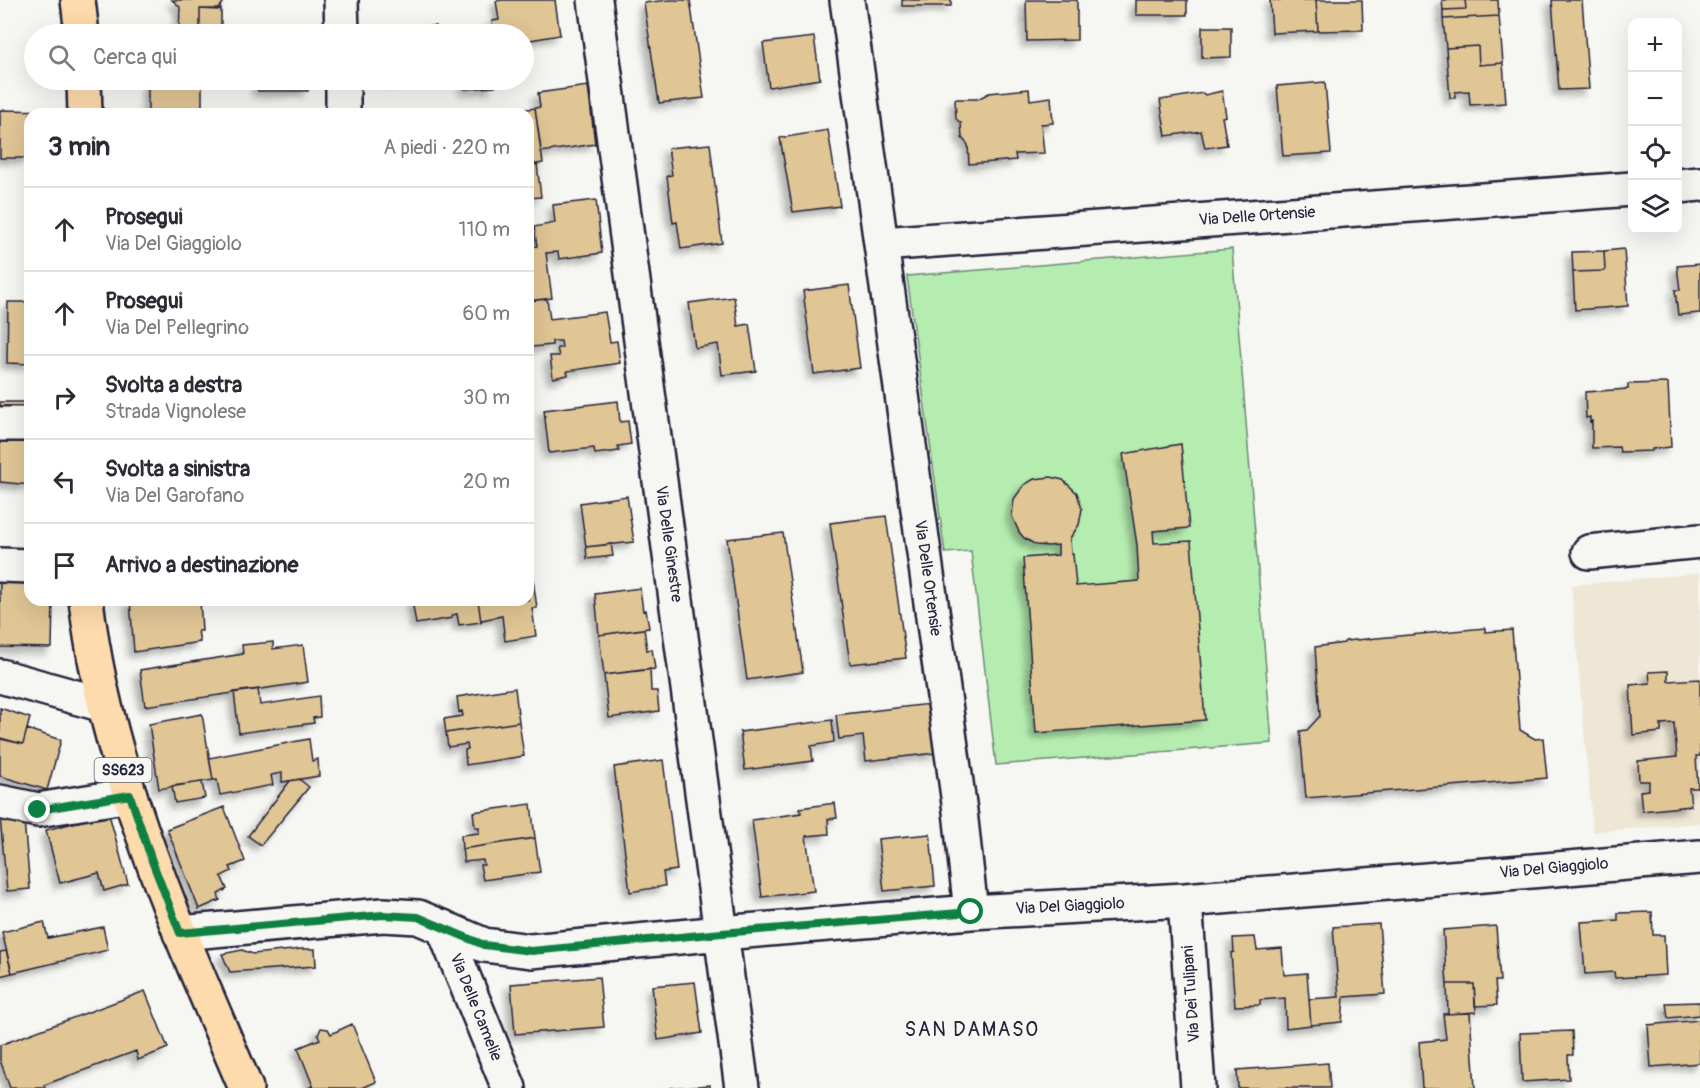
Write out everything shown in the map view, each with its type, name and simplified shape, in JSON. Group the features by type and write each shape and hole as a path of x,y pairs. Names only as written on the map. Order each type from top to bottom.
{"main road":[{"path":"78,0 81,24"},
{"path":"84,90 85,108"},
{"name":"SS623","path":"87,606 104,705 130,795 180,933 246,1088"}],"street":[{"path":"341,0 342,24"},
{"name":"Via Delle Ginestre","path":"595,0 742,1088"},
{"name":"Via Delle Ortensie","path":"847,0 960,811 971,912"},
{"path":"343,90 343,108"},
{"path":"1682,186 1700,184"},
{"name":"Via Delle Ortensie","path":"881,244 1628,189"},
{"path":"0,424 24,424"},
{"path":"1589,552 1700,541"},
{"path":"0,565 24,566"},
{"path":"0,676 104,705"},
{"path":"0,802 38,810 130,795"},
{"name":"Via Del Giaggiolo","path":"180,933 383,915 418,917 484,945 531,951 971,912 1185,900 1700,857"},
{"name":"Via Dei Tulipani","path":"1185,900 1198,1088"},
{"name":"Via Delle Camelie","path":"443,927 509,1088"}],"shaded area":[{"path":"1700,573 1700,823 1593,832 1571,585"}],"green space":[{"path":"1232,249 1272,743 996,765 971,551 945,553 907,276"}],"building":[{"path":"172,0 225,0 218,10 200,9 200,24 179,24 180,7"},
{"path":"555,0 560,35 534,39 534,24 492,24 492,21 499,20 496,1"},
{"path":"690,0 704,98 659,103 644,3"},
{"path":"902,0 951,0 951,6 902,6"},
{"path":"1026,0 1077,0 1077,40 1027,41"},
{"path":"1136,0 1187,0 1187,15 1136,15"},
{"path":"1270,0 1316,0 1318,31 1272,33"},
{"path":"1316,0 1362,0 1363,30 1318,31"},
{"path":"1442,0 1465,0 1466,9 1443,10"},
{"path":"1465,0 1498,0 1499,16 1443,19 1443,10 1466,9"},
{"path":"1552,0 1582,0 1589,89 1559,90"},
{"path":"200,9 221,9 221,24 200,24"},
{"path":"1499,16 1503,63 1479,65 1478,46 1446,48 1443,19"},
{"path":"1202,27 1231,27 1231,57 1202,58"},
{"path":"814,37 820,79 769,87 763,43"},
{"path":"1478,46 1479,65 1503,63 1506,103 1470,105 1469,91 1455,92 1455,98 1450,98 1446,48"},
{"path":"1325,82 1331,153 1283,156 1277,86"},
{"path":"588,86 595,144 541,152 535,108 540,107 538,93"},
{"path":"1029,89 1030,100 1051,97 1053,123 1041,124 1044,153 1015,154 1016,160 969,164 968,145 962,138 961,123 956,119 955,99 978,99 989,93"},
{"path":"148,90 202,90 202,108 148,108"},
{"path":"258,90 308,90 308,91"},
{"path":"1222,91 1226,116 1222,117 1227,145 1205,148 1201,131 1166,136 1160,100"},
{"path":"534,108 543,163 534,165"},
{"path":"0,110 24,110 24,158 0,158"},
{"path":"828,130 840,206 793,212 780,138"},
{"path":"710,144 722,243 681,249 677,222 673,223 667,176 672,175 668,148"},
{"path":"537,164 541,197 534,198 534,165"},
{"path":"596,200 602,253 559,259 558,252 546,253 552,298 534,300 534,246 537,246 534,227 555,223 553,205"},
{"path":"1624,249 1628,306 1575,310 1573,272 1605,271 1604,251"},
{"path":"1604,251 1605,271 1573,272 1572,252"},
{"path":"1700,264 1700,313 1678,315 1675,290 1680,290 1677,266"},
{"path":"849,285 860,368 814,374 803,291"},
{"path":"734,297 738,326 749,324 756,371 722,375 718,344 695,348 689,303"},
{"path":"547,299 550,319 605,312 610,342 617,341 620,363 567,371 568,375 553,378 550,356 559,356 557,348 562,348 561,341 552,341 552,345 534,347 534,300"},
{"path":"8,302 24,302 24,364 7,363"},
{"path":"1668,383 1671,447 1652,449 1652,451 1620,452 1619,447 1592,448 1592,421 1590,422 1590,417 1586,418 1585,392 1628,389 1628,384"},
{"path":"618,401 620,422 628,421 631,444 618,446 619,451 595,454 594,448 549,453 544,410"},
{"path":"0,402 24,402 24,414 0,414"},
{"path":"0,434 24,434 24,484 0,482"},
{"path":"1181,444 1189,528 1153,531 1154,543 1191,541 1205,720 1036,733 1023,558 1058,555 1058,545 1036,545 1024,538 1012,516 1014,499 1024,485 1034,479 1051,477 1063,480 1077,493 1082,509 1079,525 1070,538 1076,586 1139,581 1137,545 1123,454"},
{"path":"627,496 634,542 586,547 580,503"},
{"path":"886,516 906,658 850,664 830,523"},
{"path":"783,533 803,672 747,680 727,539"},
{"path":"611,544 613,556 587,559 586,547"},
{"path":"0,579 24,580 24,606 53,606 52,648 0,647"},
{"path":"534,587 537,608 532,608 536,636 505,641 502,616 481,622 479,606 534,606"},
{"path":"640,588 643,611 646,610 649,628 599,635 595,594"},
{"path":"130,606 200,606 202,631 198,631 200,642 134,652"},
{"path":"413,606 479,606 481,622 459,625 457,614 452,615 452,618 416,624"},
{"path":"1485,628 1485,632 1512,630 1520,730 1535,739 1543,738 1547,778 1306,798 1300,731 1307,730 1320,716 1315,647 1345,641"},
{"path":"644,629 647,650 652,649 655,669 604,675 599,635"},
{"path":"273,642 273,649 303,645 308,682 145,706 140,670 243,654 242,645"},
{"path":"650,669 651,691 657,691 659,711 609,718 604,675"},
{"path":"1668,671 1668,681 1700,679 1700,756 1696,756 1698,788 1689,788 1691,806 1642,811 1640,791 1649,790 1649,781 1639,781 1638,761 1677,757 1674,723 1661,724 1661,732 1633,735 1630,685 1650,683 1649,672"},
{"path":"515,688 519,722 446,733 444,719 463,716 462,711 459,712 457,697"},
{"path":"258,689 260,705 319,696 320,717 313,718 314,723 239,733 234,692"},
{"path":"930,704 936,753 866,761 863,736 839,739 836,715"},
{"path":"0,708 30,718 23,744 0,739"},
{"path":"202,714 213,780 159,789 149,724"},
{"path":"832,720 834,742 811,746 813,761 745,770 740,732"},
{"path":"519,722 524,756 466,765 467,744 448,747 446,733"},
{"path":"27,729 61,740 47,790 0,776 0,738 23,744"},
{"path":"309,739 312,761 318,759 319,776 282,782 282,773 271,775 273,785 220,795 217,780 213,780 209,758"},
{"path":"663,760 677,870 663,872 665,886 630,892 614,767"},
{"path":"299,779 309,787 261,845 248,836 290,781"},
{"path":"202,782 205,798 175,803 172,786"},
{"path":"835,803 837,818 828,819 829,834 806,836 814,891 762,897 752,820 801,813 800,808"},
{"path":"531,804 535,838 462,849 461,835 479,833 479,827 475,827 473,812"},
{"path":"224,807 245,861 230,867 232,871 221,876 227,889 218,894 220,900 199,909 167,829"},
{"path":"109,814 128,884 104,891 99,873 60,883 46,830"},
{"path":"0,817 24,820 30,889 7,891"},
{"path":"930,834 935,886 884,891 878,839"},
{"path":"535,838 540,872 483,880 480,865 484,865 483,860 464,862 462,849"},
{"path":"1652,912 1653,935 1664,935 1666,975 1615,978 1614,972 1585,974 1581,922 1618,920 1618,913"},
{"path":"44,922 48,938 103,927 108,950 12,973 2,932"},
{"path":"1379,924 1385,994 1344,997 1342,1022 1311,1025 1309,999 1339,997 1333,927"},
{"path":"1496,926 1500,981 1495,981 1497,1005 1475,1006 1474,984 1447,984 1443,930"},
{"path":"1255,937 1257,950 1282,948 1284,975 1307,973 1311,1025 1286,1028 1285,998 1260,1000 1260,1005 1235,1006 1231,953 1234,952 1233,938"},
{"path":"315,949 316,966 230,972 222,954 242,950 253,954"},
{"path":"6,951 12,973 0,976 0,952"},
{"path":"599,977 604,1027 515,1034 511,984"},
{"path":"695,982 702,1033 658,1040 652,986"},
{"path":"1447,984 1474,984 1476,1012 1448,1014"},
{"path":"145,991 168,1048 138,1060 136,1051 44,1085 45,1088 10,1088 0,1060 0,1045"},
{"path":"1700,1002 1700,1015 1668,1018 1666,1003"},
{"path":"1470,1013 1475,1088 1422,1088 1419,1042 1446,1039 1443,1014"},
{"path":"1699,1020 1700,1063 1651,1067 1648,1025"},
{"path":"352,1024 376,1082 362,1088 308,1088 313,1086 298,1048 320,1039 318,1035 321,1028 328,1029 331,1034"},
{"path":"1572,1031 1573,1055 1568,1055 1569,1079 1522,1082 1520,1033"},
{"path":"1328,1063 1330,1088 1238,1088 1237,1070"},
{"path":"710,1085 710,1088 669,1088"}],"district":[{"name":"SAN DAMASO","path":"972,1029"}],"route":[{"path":"38,810 130,795 180,933 383,915 418,917 484,945 531,951 971,912"}]}
